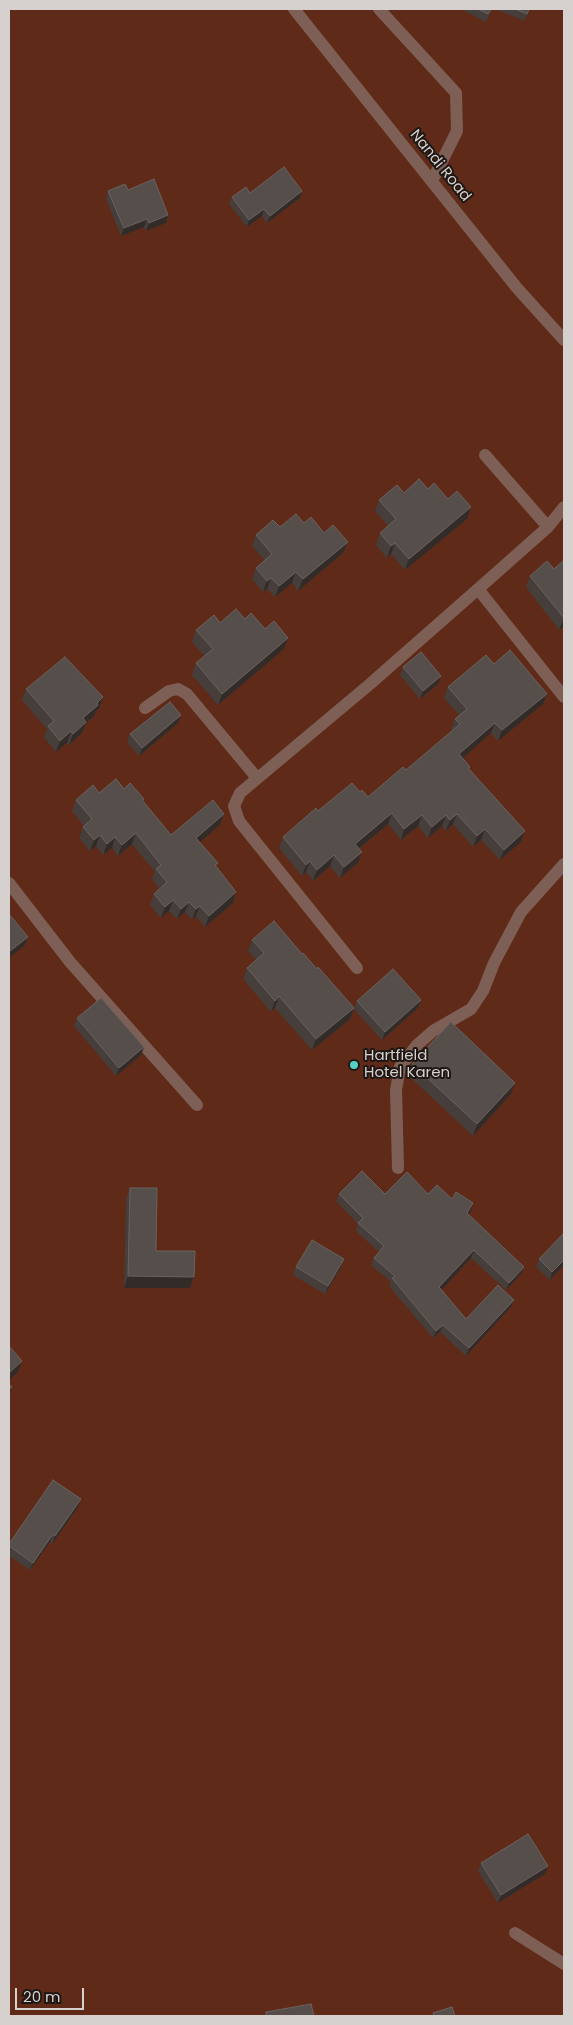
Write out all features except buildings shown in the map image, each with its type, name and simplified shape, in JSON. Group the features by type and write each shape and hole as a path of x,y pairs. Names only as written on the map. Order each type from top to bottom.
{"street":[{"name":"Nandi Road","path":"294,9 517,288 564,340"},
{"path":"379,9 456,93 457,131 432,181"},
{"path":"485,455 548,527"},
{"path":"357,968 239,821 234,806 240,793 370,684 478,589 548,527 564,507"},
{"path":"478,589 564,697"},
{"path":"144,708 169,691 178,689 187,694 257,778"},
{"path":"398,1168 396,1090 400,1066 417,1045 434,1031 471,1009 483,992 494,963 521,912 564,864"},
{"path":"9,883 70,962 197,1105"},
{"path":"515,1933 564,1964"}],"shaded area":[{"path":"9,9 564,9 564,2016 9,2016"}],"place":[{"name":"Hartfield Hotel Karen","path":"354,1065"}]}
